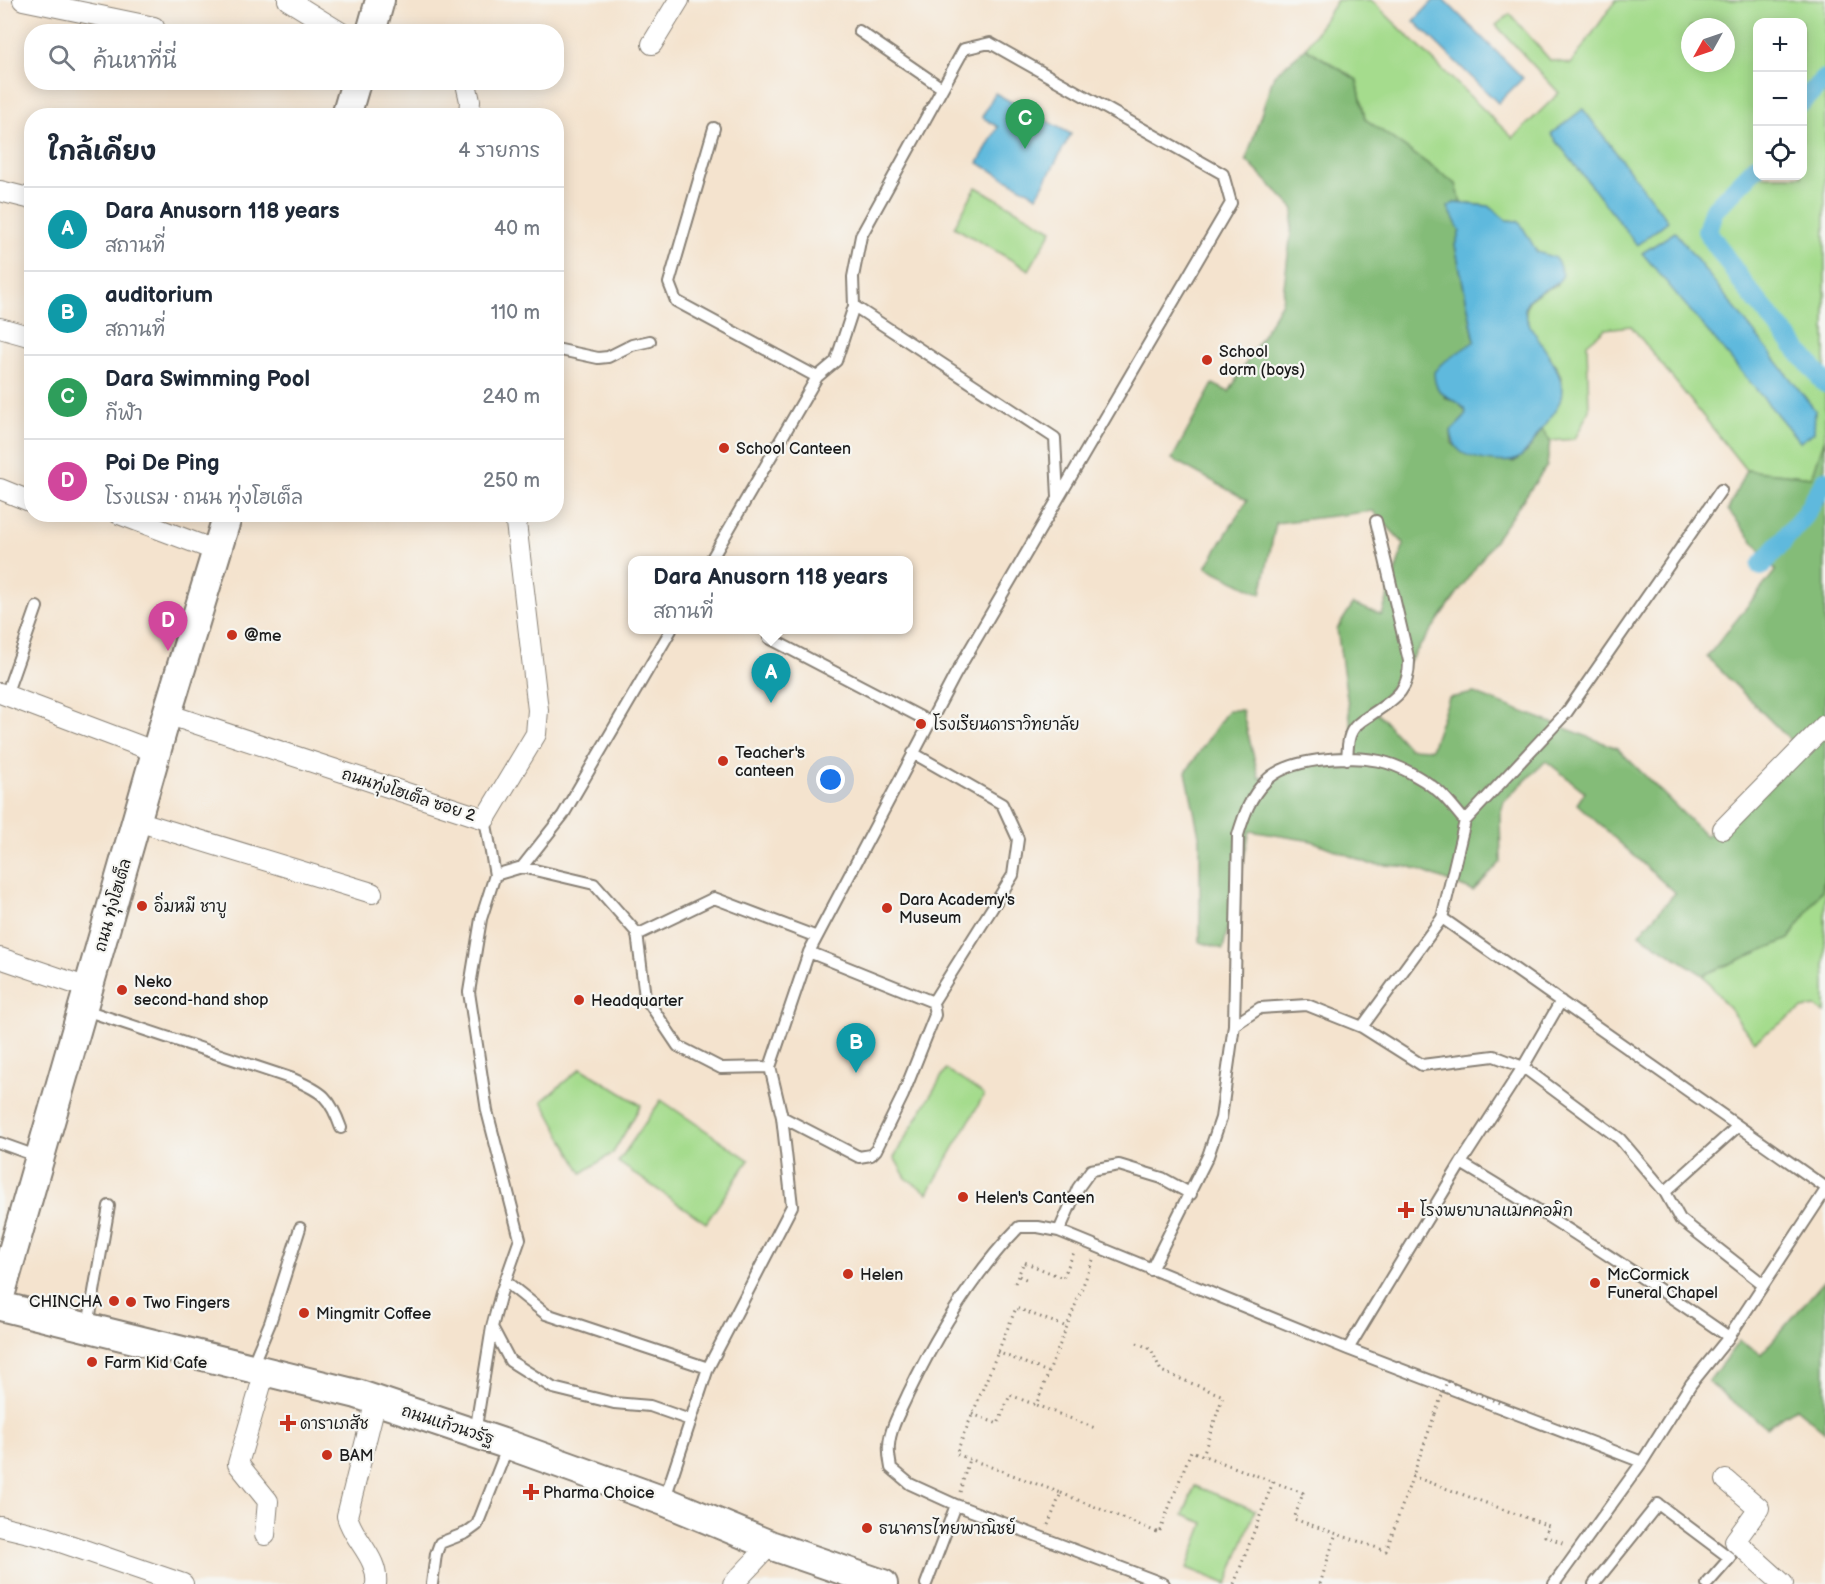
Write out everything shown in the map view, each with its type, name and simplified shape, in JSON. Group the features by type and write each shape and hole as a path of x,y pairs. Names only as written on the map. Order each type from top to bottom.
{"street":[{"path":"23,0 139,24"},
{"path":"288,0 327,24"},
{"path":"373,24 380,0"},
{"path":"652,44 679,0"},
{"path":"348,108 354,90"},
{"path":"467,90 470,108"},
{"path":"0,191 24,197"},
{"path":"0,328 24,335"},
{"path":"0,489 24,499"},
{"path":"140,522 217,551"},
{"name":"ถนน ทุ่งโฮเต็ล","path":"0,1296 166,714 226,522"},
{"name":"ถนนทุ่งโฮเต็ล ซอย 2","path":"166,714 485,819 536,734 538,710 516,522"},
{"path":"3,694 156,752"},
{"path":"1723,829 1825,725"},
{"path":"136,821 372,893"},
{"path":"0,958 85,999"},
{"name":"ถนนแก้วนวรัฐ","path":"0,1306 376,1400 664,1501 770,1545 883,1584"},
{"path":"258,1370 238,1464 267,1501 265,1535"},
{"path":"376,1400 347,1516 352,1530 373,1565 377,1577 376,1584"},
{"path":"1726,1480 1759,1508 1735,1541 1783,1584"},
{"path":"0,1526 46,1537 183,1584"},
{"path":"733,1584 770,1545"}],"lane":[{"path":"859,31 942,88"},
{"path":"664,1501 708,1368 792,1206 782,1117 770,1067 809,952 955,675 1231,203 1223,174 990,43 964,49 861,236 853,277 854,306 836,361 817,377 714,556"},
{"path":"714,128 669,284 676,301 817,377"},
{"path":"854,306 1055,438 1058,498"},
{"path":"564,351 598,358 608,357 632,345 651,341"},
{"path":"1362,1027 1442,918 1465,821 1567,712 1721,490"},
{"path":"1347,759 1349,739 1353,729 1361,721 1390,703 1404,690 1409,672 1409,661 1376,521"},
{"path":"3,694 37,607"},
{"path":"522,867 563,815 669,634"},
{"path":"769,638 930,722"},
{"path":"782,1117 859,1157 871,1155 876,1150 903,1095 935,1015 933,1002 1013,875 1018,839 1002,804 913,753"},
{"path":"1151,1270 1191,1194 1208,1156 1221,1118 1234,1025 1238,835 1247,805 1266,780 1289,766 1327,759 1382,761 1413,774 1438,791 1465,821"},
{"path":"475,1433 492,1327 520,1239 487,1111 469,992 481,919 495,875 485,819"},
{"path":"495,875 522,867 594,884 637,935 645,997 678,1046 721,1068 770,1067"},
{"path":"637,935 714,898 817,937"},
{"path":"1442,918 1825,1189 1729,1337 1691,1384 1642,1462 1554,1584"},
{"path":"809,952 933,1002"},
{"path":"85,999 316,1089 333,1106 341,1128"},
{"path":"1347,1348 1523,1067 1561,1001"},
{"path":"1234,1025 1260,1008 1307,1005 1362,1027 1422,1065 1494,1056 1523,1067 1620,1139 1665,1192 1680,1219 1763,1284"},
{"path":"1665,1192 1738,1126"},
{"path":"0,1143 39,1157"},
{"path":"1461,1163 1515,1195 1729,1337"},
{"path":"1059,1231 1078,1188 1091,1170 1119,1165 1162,1178 1191,1194"},
{"path":"88,1327 109,1206"},
{"path":"1164,1584 956,1505 910,1484 891,1468 889,1445 893,1426 927,1355 971,1284 996,1250 1019,1227 1038,1227 1059,1231 1347,1348 1642,1462"},
{"path":"258,1370 270,1323 300,1228"},
{"path":"505,1281 546,1314 708,1368"},
{"path":"492,1327 510,1361 553,1388 614,1403 650,1406 690,1420"},
{"path":"432,1584 436,1554 440,1543 466,1533 477,1525 509,1445"},
{"path":"1594,1584 1658,1504 1730,1558 1707,1584"},
{"path":"926,1584 956,1505"}],"path":[{"path":"1015,1282 1024,1262 1063,1278 1079,1240"},
{"path":"1036,1405 1098,1248"},
{"path":"1018,1276 1028,1280"},
{"path":"1066,1327 1016,1308 956,1454 1159,1533 1191,1451 1303,1493 1294,1519 1386,1551 1447,1381 1502,1404 1504,1397"},
{"path":"1137,1343 1151,1349 1161,1371 1223,1396 1203,1455"},
{"path":"997,1352 1048,1372"},
{"path":"972,1414 998,1424 1010,1395 1095,1428"},
{"path":"956,1505 969,1459"},
{"path":"1412,1476 1549,1526 1545,1536 1579,1550"},
{"path":"1234,1584 1273,1482"},
{"path":"1043,1538 1061,1493"},
{"path":"1320,1584 1336,1533"}],"green space":[{"path":"1337,0 1371,0 1513,138 1559,93 1496,25 1510,14 1550,60 1571,64 1616,0 1825,0 1825,439 1812,477 1746,470 1631,326 1605,329 1587,344 1589,410 1575,439 1550,441 1542,429 1558,402 1562,383 1554,363 1532,331 1526,310 1529,301 1534,296 1557,285 1545,255 1537,252 1517,221 1506,220 1489,206 1461,203 1456,184 1365,119 1357,80 1306,48"},
{"path":"1306,48 1357,80 1365,119 1456,184 1461,203 1454,203 1448,207 1460,231 1455,245 1475,342 1444,397 1458,402 1466,412 1464,418 1451,431 1452,443 1463,453 1514,462 1527,452 1542,429 1550,441 1547,466 1375,710 1409,748 1431,749 1449,698 1474,693 1617,748 1706,836 1795,745 1707,657 1776,570 1728,510 1746,470 1812,477 1825,439 1825,873 1822,890 1789,939 1703,975 1639,934 1675,893 1577,804 1585,792 1546,761 1504,801 1500,815 1501,862 1473,891 1411,867 1370,864 1312,841 1250,831 1223,949 1200,942 1200,840 1186,772 1228,710 1242,710 1259,778 1355,753 1337,629 1353,604 1382,615 1404,544 1373,511 1276,523 1261,594 1206,567 1247,500 1172,459 1213,384 1229,392 1282,302 1294,209 1246,160 1274,75"},
{"path":"976,187 1052,230 1029,270 954,227"},
{"path":"1825,873 1825,1013 1816,1007 1802,1009 1754,1041 1703,975 1789,939 1822,890"},
{"path":"581,1068 641,1105 613,1153 582,1173 542,1101"},
{"path":"946,1069 984,1095 928,1193 906,1178 894,1157"},
{"path":"661,1100 749,1160 706,1223 618,1162"},
{"path":"1825,1280 1825,1432 1796,1408 1766,1427 1708,1382 1739,1341 1761,1354"},
{"path":"1195,1486 1255,1510 1227,1584 1187,1568 1204,1523 1183,1515"}],"water":[{"path":"1434,0 1444,0 1523,78 1498,103 1414,21"},
{"path":"995,93 1071,134 1037,196 978,163 998,127 982,117"},
{"path":"1583,109 1668,221 1637,245 1551,134"},
{"path":"1454,203 1489,206 1506,220 1517,221 1537,252 1556,258 1563,274 1555,284 1531,298 1525,310 1529,323 1552,360 1560,378 1561,396 1556,410 1526,451 1522,456 1511,461 1478,459 1458,449 1451,431 1464,418 1466,412 1457,402 1441,393 1435,382 1434,372 1441,364 1475,341 1455,245 1460,231 1448,207"},
{"path":"1675,232 1815,410 1814,432 1800,442 1642,253"}],"waterway":[{"path":"1807,97 1825,79"},
{"path":"1753,170 1713,211 1707,231 1744,285 1825,383"},
{"path":"1761,566 1805,515 1825,481"}],"place":[{"name":"Dara Swimming Pool","path":"1025,149"},
{"name":"School dorm (boys)","path":"1207,360"},
{"name":"School Canteen","path":"724,448"},
{"name":"@me","path":"232,635"},
{"name":"Poi De Ping","path":"168,651"},
{"name":"Dara Anusorn 118 years","path":"771,703"},
{"name":"โรงเรียนดาราวิทยาลัย","path":"921,724"},
{"name":"Teacher's canteen","path":"723,761"},
{"name":"อิ่มหมี ชาบู","path":"142,906"},
{"name":"Dara Academy's Museum","path":"887,908"},
{"name":"Neko second-hand shop","path":"122,990"},
{"name":"Headquarter","path":"579,1000"},
{"name":"auditorium","path":"856,1073"},
{"name":"Helen's Canteen","path":"963,1197"},
{"name":"โรงพยาบาลแมคคอมิก","path":"1406,1210"},
{"name":"Helen","path":"848,1274"},
{"name":"McCormick Funeral Chapel","path":"1595,1283"},
{"name":"CHINCHA","path":"114,1301"},
{"name":"Two Fingers","path":"131,1302"},
{"name":"Mingmitr Coffee","path":"304,1313"},
{"name":"Farm Kid Cafe","path":"92,1362"},
{"name":"ดาราเภสัช","path":"288,1423"},
{"name":"BAM","path":"327,1455"},
{"name":"Pharma Choice","path":"531,1492"},
{"name":"ธนาคารไทยพาณิชย์","path":"867,1528"}]}
